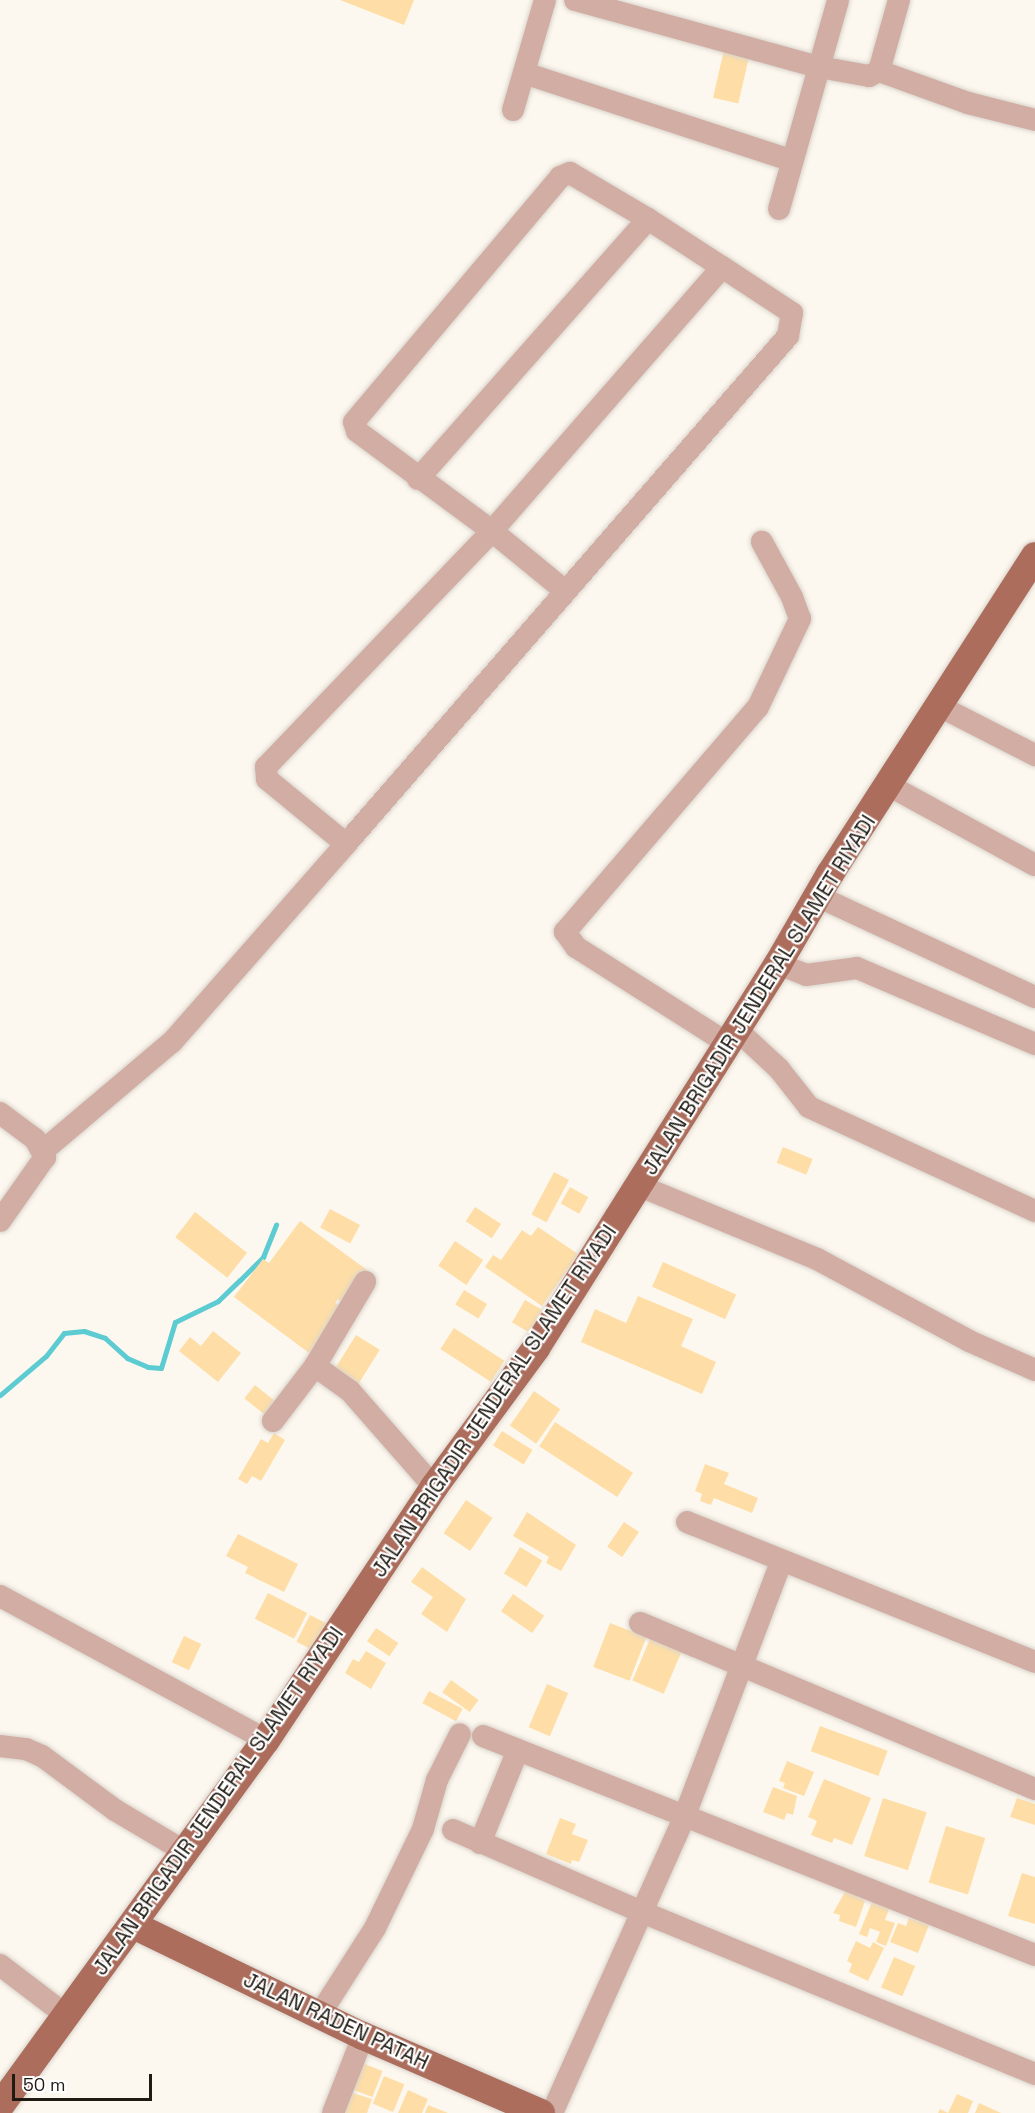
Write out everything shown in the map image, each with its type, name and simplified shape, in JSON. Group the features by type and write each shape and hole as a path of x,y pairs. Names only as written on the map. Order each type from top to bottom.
{"main road":[{"name":"JALAN BRIGADIR JENDERAL SLAMET RIYADI","path":"0,2106 266,1740 434,1487 536,1347 640,1186 818,896 941,707 1035,556"},
{"name":"JALAN RADEN PATAH","path":"133,1925 363,2036 541,2113"}],"street":[{"path":"513,110 545,0"},
{"path":"575,0 819,67 869,76 879,71 968,104 1035,120"},
{"path":"879,71 899,0"},
{"path":"779,210 790,160 839,2"},
{"path":"524,73 790,160"},
{"path":"0,1221 44,1164 44,1150 172,1042 788,336 792,313 577,175 565,173 354,422 357,430 418,479 492,531 564,590"},
{"path":"418,479 648,219"},
{"path":"346,844 267,779 266,767 492,531 722,267"},
{"path":"762,542 792,597 800,619 758,707 565,932 576,947 732,1036 779,1069 808,1107 1035,1211"},
{"path":"941,707 1035,755"},
{"path":"890,786 1035,865"},
{"path":"818,896 1035,997"},
{"path":"778,964 806,975 857,968 1035,1044"},
{"path":"0,1113 44,1150"},
{"path":"640,1186 817,1259 969,1341 1035,1370"},
{"path":"273,1421 315,1366 365,1282"},
{"path":"315,1366 357,1398 434,1487"},
{"path":"687,1522 781,1562 1035,1662"},
{"path":"552,2113 685,1815 743,1668 781,1562"},
{"path":"0,1596 266,1740"},
{"path":"640,1623 1035,1789"},
{"path":"320,2014 380,1918 423,1829 437,1780 460,1734"},
{"path":"483,1736 1035,1955"},
{"path":"0,1746 26,1749 42,1756 115,1810 184,1851"},
{"path":"480,1843 518,1750"},
{"path":"453,1830 642,1912 1035,2074"},
{"path":"0,1965 67,2016"},
{"path":"333,2113 363,2036"}],"building":[{"path":"340,0 414,0 404,25"},
{"path":"724,50 749,56 738,104 713,98"},
{"path":"783,1147 813,1159 806,1175 777,1163"},
{"path":"554,1172 569,1180 546,1222 531,1214"},
{"path":"570,1187 588,1197 579,1214 561,1204"},
{"path":"475,1207 501,1224 492,1238 466,1221"},
{"path":"330,1209 360,1225 350,1244 320,1228"},
{"path":"195,1212 247,1253 227,1278 175,1237"},
{"path":"300,1221 367,1270 343,1303 338,1299 335,1303 343,1308 309,1353 234,1297 263,1259 269,1263"},
{"path":"538,1227 578,1254 542,1306 485,1267 493,1255 501,1260 522,1230 531,1236"},
{"path":"455,1241 483,1260 466,1285 438,1266"},
{"path":"663,1262 736,1295 725,1319 652,1287"},
{"path":"464,1290 487,1304 478,1318 455,1305"},
{"path":"638,1296 693,1319 681,1346 716,1362 702,1394 581,1342 595,1309 626,1323"},
{"path":"525,1300 546,1312 533,1335 512,1323"},
{"path":"454,1328 504,1361 491,1382 440,1349"},
{"path":"213,1331 241,1353 218,1382 179,1351 190,1337 201,1346"},
{"path":"356,1335 380,1350 356,1388 332,1373"},
{"path":"255,1385 275,1401 265,1415 244,1398"},
{"path":"534,1391 560,1409 536,1444 510,1425"},
{"path":"555,1422 633,1473 617,1497 539,1446"},
{"path":"502,1431 533,1450 524,1464 493,1445"},
{"path":"274,1433 285,1440 261,1481 252,1476 247,1484 238,1479 261,1439 268,1443"},
{"path":"705,1464 729,1473 724,1484 758,1498 752,1513 714,1498 711,1505 700,1501 702,1494 695,1491"},
{"path":"466,1500 493,1518 470,1551 444,1533"},
{"path":"527,1512 576,1545 561,1571 546,1563 549,1557 513,1536"},
{"path":"624,1522 639,1532 622,1557 607,1547"},
{"path":"238,1534 298,1564 284,1592 245,1573 248,1567 226,1556"},
{"path":"520,1547 542,1560 526,1587 504,1574"},
{"path":"422,1567 466,1599 447,1632 421,1614 433,1597 411,1582"},
{"path":"268,1593 307,1613 294,1639 255,1619"},
{"path":"513,1594 544,1616 532,1633 501,1611"},
{"path":"310,1615 334,1627 320,1654 296,1642"},
{"path":"610,1623 646,1637 630,1681 593,1667"},
{"path":"376,1628 398,1643 389,1656 367,1641"},
{"path":"184,1636 201,1644 189,1670 172,1662"},
{"path":"650,1639 681,1652 664,1694 632,1680"},
{"path":"366,1651 386,1663 371,1689 345,1673 353,1659 359,1662"},
{"path":"451,1680 479,1700 470,1712 442,1692"},
{"path":"547,1684 568,1693 550,1736 529,1727"},
{"path":"429,1691 463,1709 456,1721 422,1703"},
{"path":"820,1726 888,1751 878,1776 811,1751"},
{"path":"787,1761 814,1772 804,1796 783,1788 785,1783 779,1781"},
{"path":"824,1779 871,1798 852,1845 834,1838 832,1843 811,1835 817,1821 808,1817"},
{"path":"773,1787 797,1796 793,1815 787,1813 784,1820 763,1812"},
{"path":"883,1798 927,1812 908,1870 864,1856"},
{"path":"1017,1798 1035,1804 1035,1825 1010,1817"},
{"path":"560,1818 576,1824 572,1834 588,1840 579,1862 572,1860 571,1864 546,1854"},
{"path":"946,1826 985,1838 968,1894 929,1882"},
{"path":"1022,1873 1035,1877 1035,1924 1008,1916"},
{"path":"846,1890 865,1901 856,1927 839,1921 840,1915 833,1913"},
{"path":"872,1902 889,1909 885,1920 895,1923 886,1946 876,1942 880,1932 870,1928 867,1937 859,1934"},
{"path":"909,1918 929,1925 918,1953 890,1942 898,1923 906,1926"},
{"path":"856,1941 870,1948 873,1942 884,1948 868,1981 849,1972 852,1964 847,1961"},
{"path":"894,1957 915,1966 902,1996 881,1987"},
{"path":"362,2063 383,2071 373,2097 352,2089"},
{"path":"384,2076 404,2084 393,2112 373,2104"},
{"path":"408,2090 428,2099 422,2113 398,2113"},
{"path":"350,2092 372,2099 367,2113 343,2113"},
{"path":"957,2094 973,2101 968,2113 948,2113"},
{"path":"979,2103 1001,2113 975,2113"},
{"path":"428,2105 448,2113 425,2113"}],"waterway":[{"path":"0,1395 46,1356 64,1333 84,1331 105,1338 127,1358 148,1367 161,1368 175,1322 218,1301 240,1280 263,1257 276,1224"}]}
